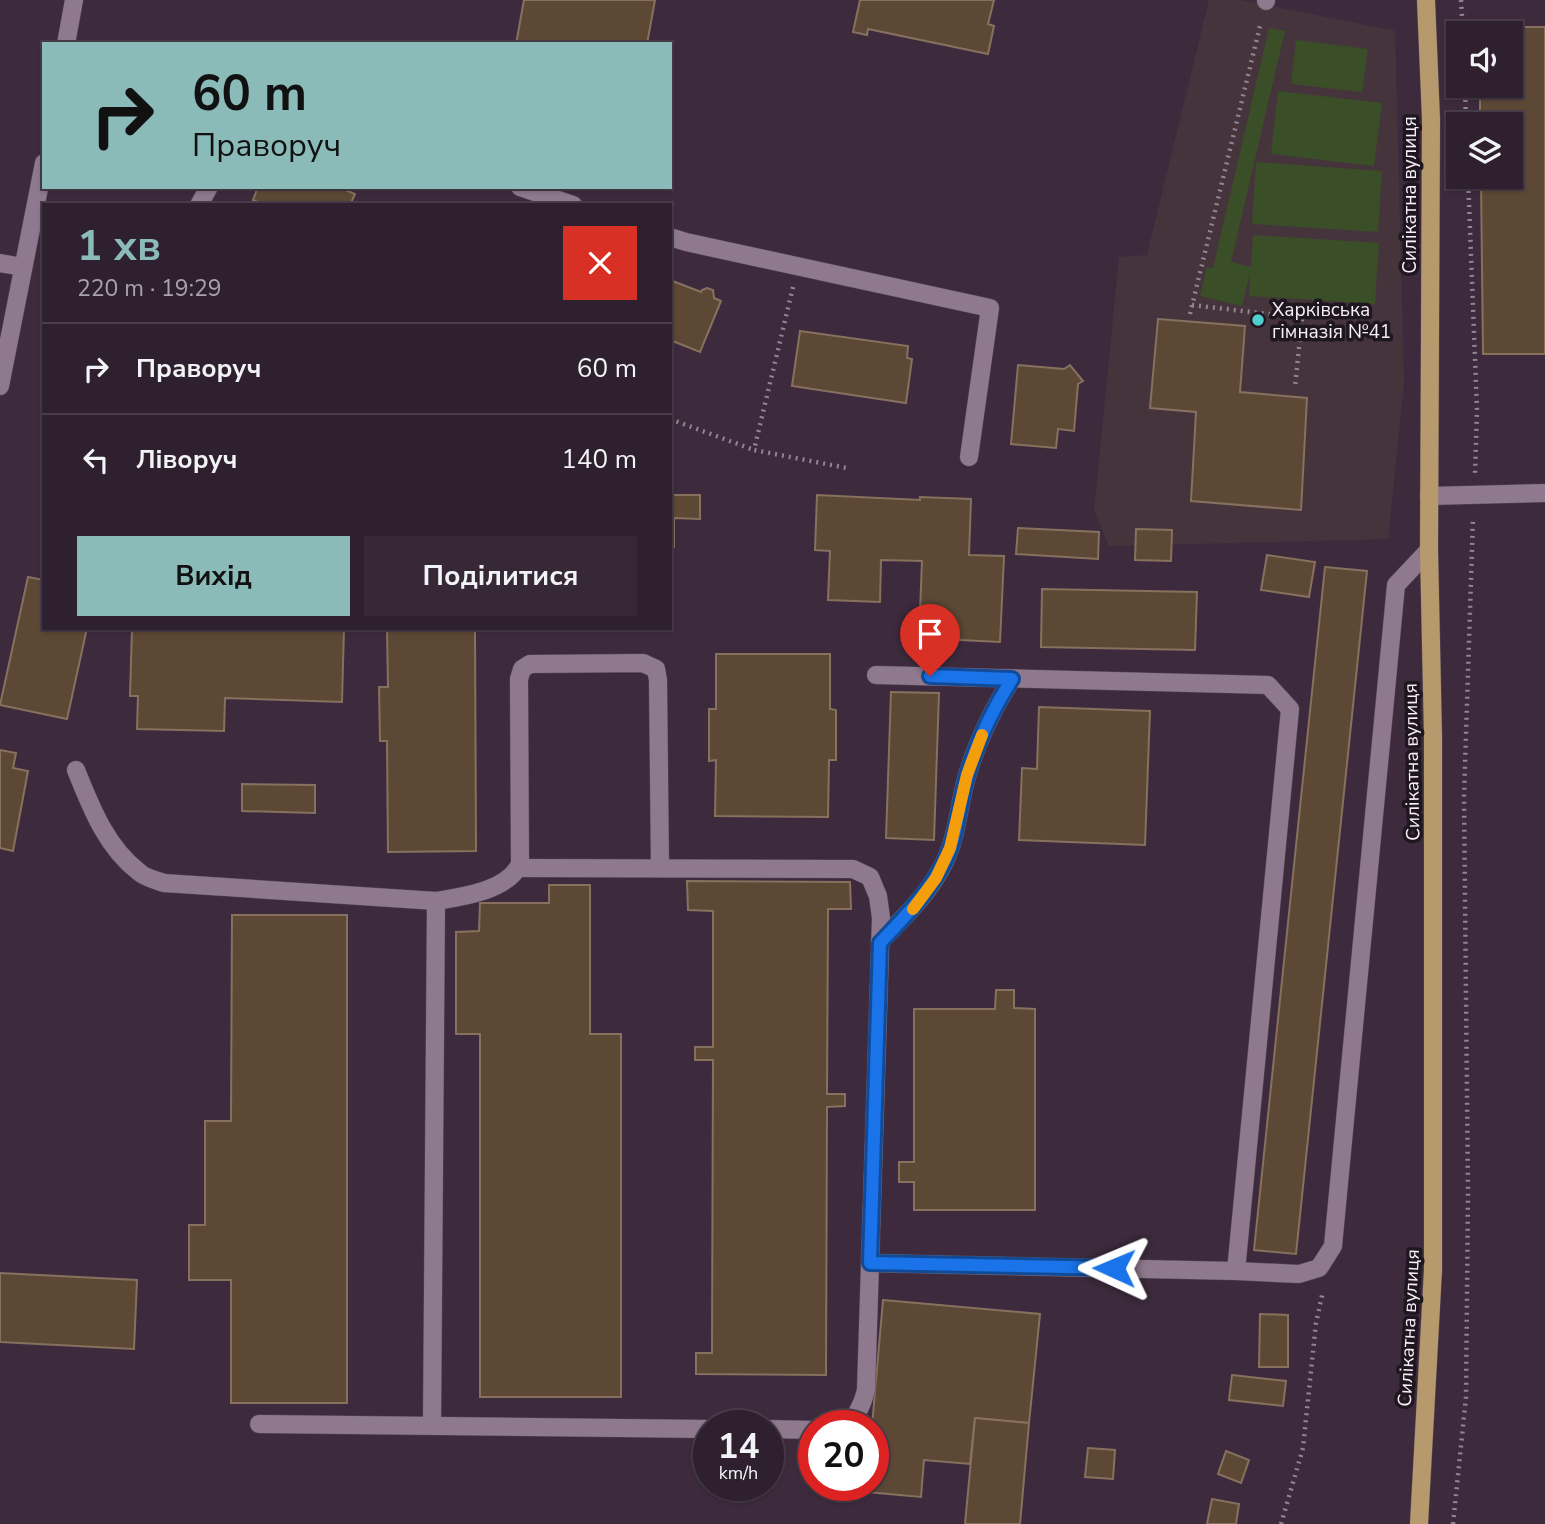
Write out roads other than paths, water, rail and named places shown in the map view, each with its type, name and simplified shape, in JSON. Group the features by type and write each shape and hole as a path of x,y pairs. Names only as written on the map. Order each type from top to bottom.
{"main road":[{"name":"Силікатна вулиця","path":"1419,1524 1433,1270 1433,737 1429,550 1431,119 1426,0"}],"street":[{"path":"66,42 74,0"},
{"path":"0,386 23,267 38,226 42,184"},
{"path":"526,189 567,203"},
{"path":"672,238 990,308 969,457"},
{"path":"0,263 23,267"},
{"path":"1429,496 1545,493"},
{"path":"870,1263 1298,1274 1319,1268 1333,1246 1396,585 1429,550"},
{"path":"519,868 519,679 522,669 530,664 643,663 656,669 658,680 660,868"},
{"path":"876,674 1268,685 1290,709 1236,1271"},
{"path":"880,943 913,908 936,878 950,848 967,775 979,741 993,708 1012,679"},
{"path":"76,770 98,822 121,857 141,874 164,883 436,901 471,896 501,883 519,868 853,869 870,877 878,896 881,918 866,1390 859,1410"},
{"path":"432,1425 436,901"},
{"path":"258,1424 693,1429"}],"place":[{"name":"Харківська гімназія №41","path":"1258,320"}]}
